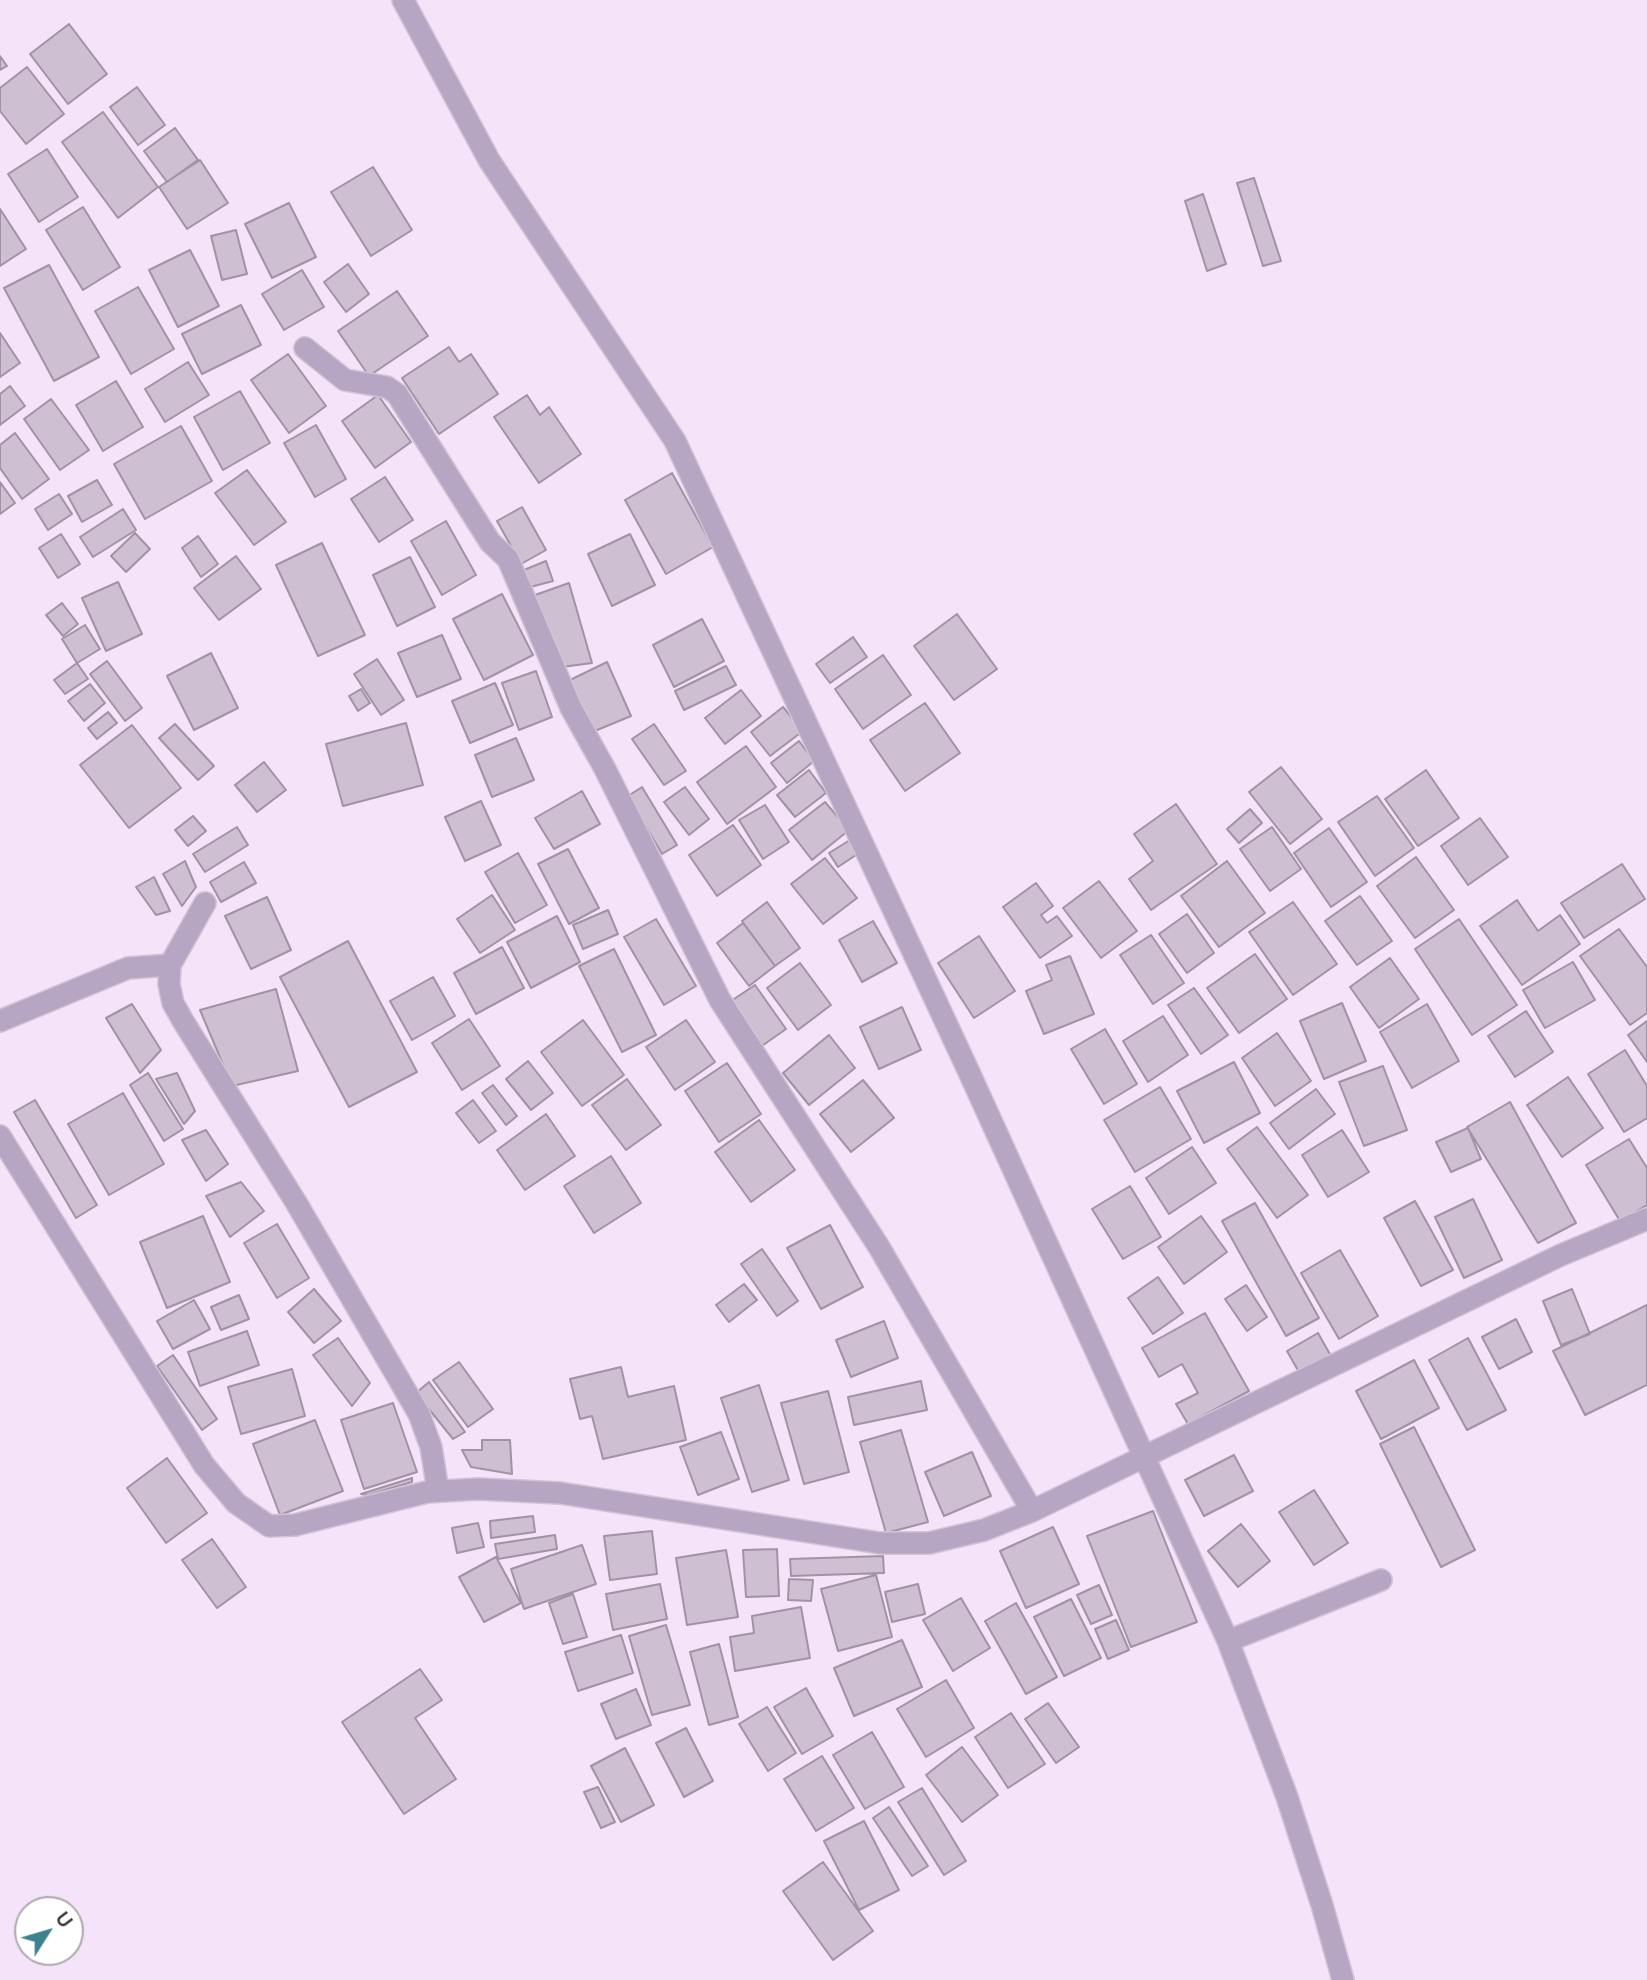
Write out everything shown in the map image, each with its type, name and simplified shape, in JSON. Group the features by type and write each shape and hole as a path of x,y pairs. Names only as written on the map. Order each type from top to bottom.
{"street":[{"path":"403,0 489,160 675,441 963,1058 1228,1641 1287,1797 1343,1980"},
{"path":"305,348 345,380 387,387 397,394 490,542 508,559 571,708 605,769 720,1000 879,1247 1032,1511"},
{"path":"205,903 170,965 169,984 173,1003 297,1204 419,1414 432,1447 438,1491"},
{"path":"0,1021 128,968 170,965"},
{"path":"0,1136 204,1465 236,1503 269,1526 295,1525 427,1492 478,1489 560,1493 880,1543 929,1543 984,1530 1032,1511 1561,1255 1647,1219"},
{"path":"1228,1641 1381,1580"}],"building":[{"path":"69,24 107,74 68,104 30,54"},
{"path":"0,56 7,66 0,70"},
{"path":"27,67 64,114 26,144 0,111 0,88"},
{"path":"137,87 165,125 138,145 110,107"},
{"path":"103,112 158,187 118,218 62,142"},
{"path":"175,128 198,160 167,182 144,151"},
{"path":"47,149 78,197 39,222 8,174"},
{"path":"200,160 228,203 187,229 159,187"},
{"path":"373,167 412,230 371,256 331,192"},
{"path":"1254,178 1281,261 1263,266 1237,183"},
{"path":"1203,194 1226,264 1207,271 1185,201"},
{"path":"289,203 316,257 272,278 245,224"},
{"path":"83,207 120,267 83,290 46,230"},
{"path":"0,209 26,249 0,266"},
{"path":"236,230 247,274 222,280 211,236"},
{"path":"190,250 219,306 178,327 149,270"},
{"path":"348,264 369,294 346,312 324,282"},
{"path":"49,265 99,357 54,381 4,288"},
{"path":"302,270 324,307 284,330 262,294"},
{"path":"138,287 174,349 131,374 95,311"},
{"path":"397,291 428,336 369,376 338,331"},
{"path":"241,305 261,345 202,374 182,334"},
{"path":"0,333 20,363 0,377"},
{"path":"449,347 459,362 471,354 498,394 439,434 402,378"},
{"path":"288,354 326,406 289,433 251,380"},
{"path":"188,362 209,395 165,422 145,389"},
{"path":"116,381 143,427 103,451 76,405"},
{"path":"10,386 25,406 0,425 0,394"},
{"path":"240,391 270,443 223,470 194,417"},
{"path":"378,395 411,442 375,468 342,421"},
{"path":"527,395 540,415 549,407 581,454 539,483 494,417"},
{"path":"51,399 89,450 60,470 24,419"},
{"path":"316,425 346,479 315,497 284,443"},
{"path":"181,426 212,481 145,519 114,464"},
{"path":"15,433 49,479 22,499 0,468 0,445"},
{"path":"247,470 286,522 254,545 215,493"},
{"path":"672,473 713,547 666,574 625,500"},
{"path":"385,477 413,520 379,542 351,499"},
{"path":"97,480 112,505 82,522 68,496"},
{"path":"0,482 15,503 0,514"},
{"path":"59,494 72,514 48,530 35,509"},
{"path":"522,507 546,550 521,564 497,521"},
{"path":"123,509 136,530 93,557 80,537"},
{"path":"446,521 476,575 442,595 411,541"},
{"path":"135,533 150,549 126,572 111,556"},
{"path":"61,534 80,564 58,578 39,548"},
{"path":"630,534 655,585 612,606 588,554"},
{"path":"198,536 218,564 201,577 182,548"},
{"path":"322,543 365,635 318,656 276,565"},
{"path":"236,556 261,589 219,620 194,588"},
{"path":"410,557 435,607 397,626 373,575"},
{"path":"546,561 553,581 523,589 519,572"},
{"path":"118,582 142,634 106,651 82,598"},
{"path":"569,583 592,663 562,667 535,595"},
{"path":"502,594 533,655 484,680 453,619"},
{"path":"62,603 78,624 63,636 46,615"},
{"path":"957,614 997,669 954,700 914,646"},
{"path":"702,619 724,661 674,687 653,645"},
{"path":"85,625 100,649 77,663 62,639"},
{"path":"442,635 461,679 417,697 398,653"},
{"path":"853,637 867,657 830,683 816,664"},
{"path":"211,653 238,708 194,730 167,676"},
{"path":"883,655 911,695 863,729 835,689"},
{"path":"377,659 404,700 381,715 354,674"},
{"path":"107,661 142,708 125,721 90,674"},
{"path":"607,662 631,716 590,733 568,681"},
{"path":"77,663 88,679 65,694 54,680"},
{"path":"726,666 736,685 684,710 675,691"},
{"path":"536,671 552,717 519,730 502,683"},
{"path":"495,683 513,725 470,743 452,701"},
{"path":"90,684 105,703 84,721 68,701"},
{"path":"361,689 370,703 358,711 349,696"},
{"path":"741,690 761,716 725,744 705,718"},
{"path":"925,703 960,753 905,791 870,740"},
{"path":"783,707 803,731 770,756 751,732"},
{"path":"108,712 117,723 97,739 88,728"},
{"path":"406,723 423,785 343,806 326,744"},
{"path":"175,724 214,766 198,780 159,738"},
{"path":"654,724 686,771 664,785 632,739"},
{"path":"132,725 181,788 129,828 80,765"},
{"path":"516,738 534,780 492,797 475,755"},
{"path":"799,741 814,761 787,783 771,763"},
{"path":"746,746 776,787 727,824 697,782"},
{"path":"264,762 286,790 257,812 235,785"},
{"path":"1281,767 1322,819 1290,844 1249,792"},
{"path":"809,770 826,793 795,817 777,795"},
{"path":"1426,770 1459,818 1418,846 1385,799"},
{"path":"642,787 677,845 662,854 628,796"},
{"path":"685,787 709,819 689,835 664,802"},
{"path":"582,791 600,824 554,849 535,818"},
{"path":"1377,796 1414,848 1375,876 1338,822"},
{"path":"481,801 501,845 465,861 445,817"},
{"path":"825,802 849,830 812,860 789,830"},
{"path":"1176,804 1217,864 1151,910 1129,879 1153,861 1134,834"},
{"path":"765,805 789,842 763,859 739,820"},
{"path":"1250,809 1262,823 1239,843 1227,829"},
{"path":"193,816 206,831 188,846 175,830"},
{"path":"1480,818 1508,857 1468,885 1441,846"},
{"path":"733,825 761,865 717,896 689,855"},
{"path":"237,827 248,845 205,872 193,854"},
{"path":"1272,827 1301,869 1270,891 1240,849"},
{"path":"1329,828 1367,882 1331,907 1294,853"},
{"path":"850,840 859,853 838,867 829,853"},
{"path":"568,849 599,908 569,924 538,864"},
{"path":"518,853 547,905 515,923 485,872"},
{"path":"1416,857 1454,910 1415,938 1377,886"},
{"path":"825,858 857,898 823,924 791,884"},
{"path":"185,861 196,887 182,906 163,874"},
{"path":"1227,861 1265,913 1219,947 1181,896"},
{"path":"244,862 256,883 221,902 210,882"},
{"path":"1622,864 1645,899 1584,938 1561,903"},
{"path":"154,877 170,911 156,915 136,887"},
{"path":"1099,881 1137,931 1101,958 1063,908"},
{"path":"1036,883 1053,906 1041,915 1047,923 1057,916 1072,936 1040,958 1003,907"},
{"path":"492,895 515,930 480,953 457,919"},
{"path":"1360,896 1392,941 1357,965 1325,921"},
{"path":"267,897 291,950 251,969 225,916"},
{"path":"1517,900 1538,931 1560,915 1580,944 1522,985 1480,926"},
{"path":"767,902 800,948 775,966 742,921"},
{"path":"1293,902 1337,964 1293,995 1249,932"},
{"path":"608,910 618,934 583,949 573,925"},
{"path":"1187,914 1214,953 1187,973 1159,934"},
{"path":"557,916 580,962 531,988 507,942"},
{"path":"656,919 696,986 664,1005 624,937"},
{"path":"1459,919 1517,1005 1472,1035 1415,949"},
{"path":"873,921 897,963 862,982 839,940"},
{"path":"743,923 775,966 749,986 717,943"},
{"path":"1619,929 1647,967 1647,1013 1630,1025 1580,956"},
{"path":"1151,935 1184,983 1153,1004 1120,955"},
{"path":"979,936 1015,991 974,1018 938,963"},
{"path":"348,941 417,1072 349,1107 280,977"},
{"path":"502,947 524,988 476,1014 454,973"},
{"path":"614,949 656,1035 622,1052 579,966"},
{"path":"1255,954 1287,999 1239,1033 1207,988"},
{"path":"1070,956 1094,1014 1044,1034 1026,991 1052,980 1046,965"},
{"path":"1390,958 1419,999 1379,1028 1350,987"},
{"path":"1573,962 1595,1000 1545,1028 1523,990"},
{"path":"800,963 831,1005 798,1030 767,988"},
{"path":"433,977 455,1016 412,1040 390,1001"},
{"path":"755,985 786,1029 759,1048 728,1003"},
{"path":"1194,988 1228,1035 1201,1054 1168,1005"},
{"path":"276,989 298,1071 232,1086 200,1010"},
{"path":"1342,1003 1366,1061 1324,1079 1300,1021"},
{"path":"132,1004 161,1050 140,1073 106,1018"},
{"path":"1427,1004 1459,1061 1412,1088 1380,1032"},
{"path":"902,1007 921,1050 879,1069 860,1027"},
{"path":"1526,1011 1553,1052 1515,1077 1488,1036"},
{"path":"1163,1016 1188,1055 1148,1082 1123,1041"},
{"path":"469,1019 500,1066 462,1090 432,1043"},
{"path":"583,1020 624,1075 582,1106 541,1052"},
{"path":"686,1020 715,1062 675,1090 646,1047"},
{"path":"1647,1021 1647,1062 1628,1035"},
{"path":"1105,1029 1137,1084 1104,1104 1071,1049"},
{"path":"1277,1033 1311,1081 1275,1106 1242,1058"},
{"path":"829,1035 855,1068 809,1105 783,1073"},
{"path":"1625,1050 1647,1086 1647,1118 1624,1132 1588,1074"},
{"path":"528,1061 553,1093 531,1110 506,1079"},
{"path":"1234,1062 1260,1113 1204,1143 1177,1091"},
{"path":"727,1063 761,1114 719,1142 685,1091"},
{"path":"1383,1066 1407,1130 1364,1146 1339,1082"},
{"path":"148,1073 183,1129 164,1141 130,1085"},
{"path":"177,1073 195,1111 184,1124 156,1079"},
{"path":"1568,1077 1603,1128 1562,1157 1527,1105"},
{"path":"627,1079 661,1125 626,1150 592,1105"},
{"path":"863,1080 894,1118 851,1152 820,1114"},
{"path":"493,1085 517,1116 506,1125 482,1093"},
{"path":"1160,1087 1191,1139 1135,1172 1104,1120"},
{"path":"1316,1089 1335,1114 1289,1149 1270,1123"},
{"path":"123,1093 164,1164 109,1195 68,1124"},
{"path":"35,1100 97,1205 76,1218 14,1112"},
{"path":"473,1100 496,1131 479,1143 456,1113"},
{"path":"1510,1102 1576,1223 1538,1243 1467,1127"},
{"path":"546,1114 575,1156 525,1190 497,1150"},
{"path":"759,1120 795,1170 751,1202 715,1152"},
{"path":"1257,1127 1308,1195 1277,1218 1227,1149"},
{"path":"1468,1128 1481,1159 1451,1172 1436,1142"},
{"path":"206,1130 228,1164 206,1181 182,1140"},
{"path":"1342,1130 1369,1172 1328,1197 1302,1155"},
{"path":"1629,1139 1647,1168 1647,1205 1620,1221 1586,1165"},
{"path":"1192,1147 1216,1183 1169,1214 1146,1178"},
{"path":"611,1156 641,1203 594,1233 564,1186"},
{"path":"241,1182 264,1211 230,1237 206,1196"},
{"path":"1130,1186 1161,1237 1123,1259 1092,1209"},
{"path":"1473,1199 1502,1260 1464,1278 1435,1217"},
{"path":"1415,1201 1453,1270 1421,1286 1384,1218"},
{"path":"1255,1203 1319,1318 1286,1336 1222,1221"},
{"path":"203,1216 230,1282 167,1308 140,1242"},
{"path":"1201,1216 1227,1252 1184,1284 1158,1247"},
{"path":"277,1224 309,1278 277,1298 244,1243"},
{"path":"830,1225 863,1287 821,1309 787,1248"},
{"path":"762,1249 798,1301 777,1316 741,1264"},
{"path":"1340,1250 1378,1316 1339,1339 1301,1273"},
{"path":"1158,1277 1183,1313 1153,1334 1128,1298"},
{"path":"744,1284 757,1300 729,1322 716,1305"},
{"path":"1246,1285 1267,1317 1247,1331 1225,1299"},
{"path":"314,1289 341,1321 314,1343 288,1312"},
{"path":"1572,1289 1590,1334 1561,1345 1543,1301"},
{"path":"239,1295 249,1319 221,1330 211,1307"},
{"path":"194,1300 210,1329 173,1349 157,1321"},
{"path":"1647,1305 1647,1385 1585,1415 1553,1351"},
{"path":"1205,1313 1249,1391 1188,1424 1176,1404 1198,1393 1182,1364 1159,1377 1142,1348"},
{"path":"1516,1319 1532,1352 1499,1369 1482,1337"},
{"path":"884,1321 898,1358 851,1377 836,1340"},
{"path":"247,1331 259,1365 200,1386 188,1352"},
{"path":"1318,1333 1331,1356 1300,1374 1287,1351"},
{"path":"338,1338 370,1383 352,1406 313,1355"},
{"path":"1468,1338 1506,1410 1467,1430 1429,1360"},
{"path":"173,1355 217,1419 202,1430 157,1366"},
{"path":"1414,1360 1439,1408 1381,1439 1356,1391"},
{"path":"459,1362 493,1409 468,1427 433,1380"},
{"path":"621,1367 628,1397 674,1386 686,1440 603,1459 592,1416 580,1419 570,1379"},
{"path":"292,1369 305,1416 241,1434 228,1387"},
{"path":"921,1381 927,1410 854,1425 848,1397"},
{"path":"429,1382 465,1432 453,1439 416,1393"},
{"path":"759,1385 789,1480 752,1492 721,1398"},
{"path":"828,1391 849,1472 804,1484 781,1403"},
{"path":"393,1403 417,1472 364,1489 341,1420"},
{"path":"315,1420 343,1491 280,1515 253,1444"},
{"path":"1414,1427 1475,1550 1441,1567 1380,1444"},
{"path":"901,1430 928,1522 886,1533 860,1442"},
{"path":"721,1432 739,1479 698,1495 680,1447"},
{"path":"482,1440 510,1440 512,1474 471,1467 462,1450 482,1450"},
{"path":"972,1452 991,1496 944,1516 925,1472"},
{"path":"1234,1455 1253,1491 1204,1516 1185,1480"},
{"path":"167,1458 207,1513 166,1543 127,1488"},
{"path":"412,1478 412,1482 368,1495 361,1494"},
{"path":"1314,1490 1348,1543 1314,1565 1279,1512"},
{"path":"1153,1511 1197,1622 1131,1647 1087,1536"},
{"path":"533,1516 535,1532 491,1538 490,1521"},
{"path":"478,1523 484,1547 457,1553 452,1528"},
{"path":"1241,1524 1270,1561 1238,1587 1208,1551"},
{"path":"1053,1527 1079,1584 1026,1608 1000,1551"},
{"path":"652,1531 657,1574 610,1580 604,1536"},
{"path":"555,1535 557,1549 498,1559 495,1544"},
{"path":"212,1539 246,1587 217,1608 182,1560"},
{"path":"582,1545 596,1584 524,1609 511,1569"},
{"path":"777,1549 779,1596 746,1597 743,1550"},
{"path":"726,1550 738,1617 687,1625 676,1558"},
{"path":"883,1556 884,1573 791,1576 790,1559"},
{"path":"496,1557 521,1603 484,1622 459,1577"},
{"path":"876,1575 892,1637 838,1651 821,1589"},
{"path":"789,1579 813,1580 811,1601 788,1600"},
{"path":"660,1584 667,1619 613,1630 606,1594"},
{"path":"918,1584 925,1614 892,1622 885,1592"},
{"path":"1099,1585 1112,1615 1091,1624 1077,1595"},
{"path":"573,1594 587,1637 563,1644 549,1603"},
{"path":"961,1598 990,1648 953,1671 923,1620"},
{"path":"1071,1599 1101,1658 1064,1676 1034,1617"},
{"path":"1016,1603 1057,1677 1026,1694 985,1621"},
{"path":"801,1607 810,1658 735,1671 730,1637 754,1633 752,1616"},
{"path":"1116,1620 1129,1650 1108,1659 1095,1629"},
{"path":"666,1625 690,1705 652,1715 629,1636"},
{"path":"621,1635 633,1673 578,1691 565,1652"},
{"path":"902,1640 922,1687 854,1716 834,1668"},
{"path":"719,1644 738,1717 709,1725 690,1652"},
{"path":"420,1669 442,1700 415,1718 456,1779 404,1814 342,1722"},
{"path":"946,1680 974,1728 926,1757 897,1709"},
{"path":"806,1688 833,1736 802,1754 774,1707"},
{"path":"636,1689 651,1725 616,1739 601,1704"},
{"path":"1048,1703 1079,1747 1056,1763 1025,1719"},
{"path":"767,1707 796,1753 768,1771 739,1724"},
{"path":"1011,1713 1045,1764 1008,1788 975,1737"},
{"path":"686,1728 713,1781 684,1797 656,1743"},
{"path":"872,1732 904,1787 865,1809 833,1755"},
{"path":"962,1747 998,1795 962,1822 926,1775"},
{"path":"625,1748 654,1805 621,1822 591,1766"},
{"path":"822,1756 854,1808 816,1831 784,1779"},
{"path":"598,1787 615,1822 601,1828 584,1792"},
{"path":"922,1788 966,1861 944,1875 898,1802"},
{"path":"889,1807 928,1866 912,1876 873,1818"},
{"path":"864,1821 899,1890 859,1910 824,1841"},
{"path":"823,1862 873,1931 833,1960 783,1891"}]}
